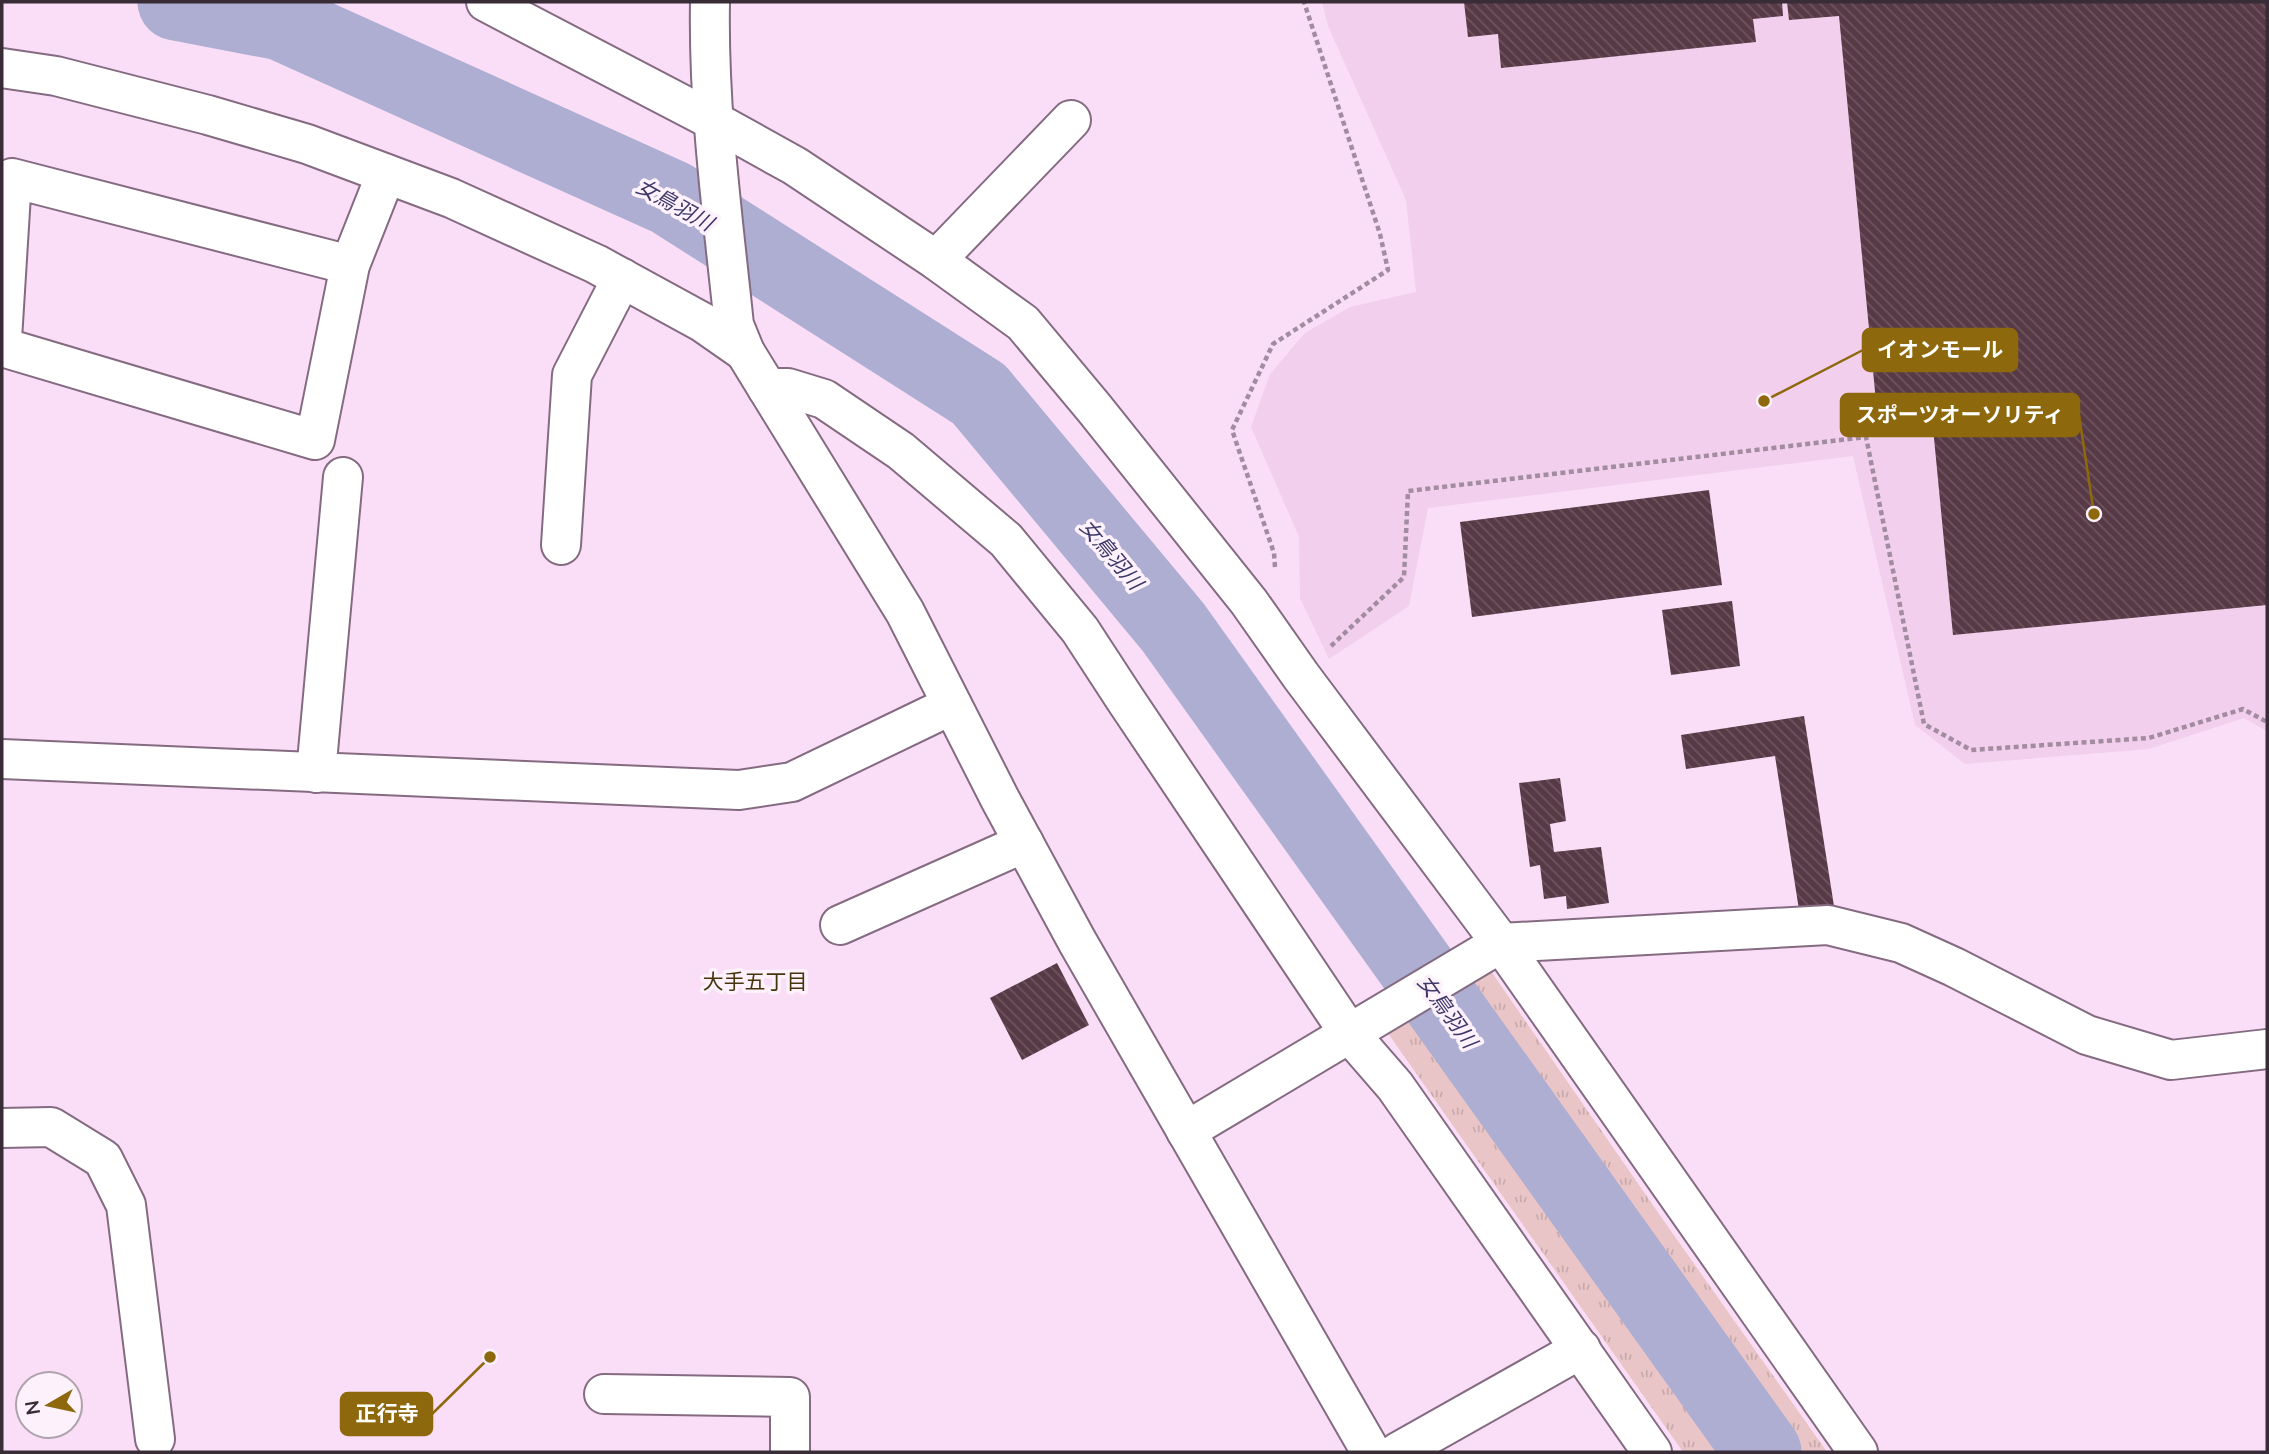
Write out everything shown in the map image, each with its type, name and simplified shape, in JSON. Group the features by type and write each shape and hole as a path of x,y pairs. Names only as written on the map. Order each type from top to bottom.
{"street":[{"path":"485,2 715,129 795,166 936,260 1023,323 1249,603 1492,949 1858,1452"},
{"path":"710,2 709,34 715,129 740,339 905,612 1102,987 1371,1452"},
{"path":"2,68 56,76 208,115 307,144 451,198 596,264 702,322 740,339"},
{"path":"936,260 1071,120"},
{"path":"2,347 315,440 350,265 386,174"},
{"path":"2,339 12,178 350,265"},
{"path":"561,545 572,375 622,278"},
{"path":"768,388 788,388 824,399 901,451 1006,540 1080,630 1132,711 1360,1027 1395,1086 1652,1452"},
{"path":"316,774 343,477"},
{"path":"2,759 738,790 792,782 952,705"},
{"path":"840,925 1024,843"},
{"path":"1186,1131 1492,949 1828,925 1900,943 1954,967 2087,1035 2171,1060 2267,1049"},
{"path":"2,1128 51,1127 103,1159 126,1205 155,1439"},
{"path":"1398,1452 1581,1349"},
{"path":"604,1394 790,1397 790,1452"}],"path":[{"path":"1249,603 1276,580 1274,553 1232,430 1273,344 1388,270 1380,234 1304,2"},
{"path":"1301,676 1404,577 1408,491 1866,437 1924,724 1971,750 2149,738 2243,709 2267,722"}],"shaded area":[{"path":"1322,2 2267,2 2267,731 2244,718 2149,749 1965,764 1915,725 1853,456 1428,508 1409,606 1329,659 1300,598 1299,537 1251,427 1270,374 1305,333 1350,307 1416,292 1406,200 1328,26"}],"green space":[{"path":"1486,964 1827,1452 1773,1452 1448,988"},
{"path":"1428,997 1742,1452 1683,1452 1387,1032"}],"building":[{"path":"1464,2 1782,2 1783,16 1753,19 1756,42 1501,68 1498,34 1468,37"},
{"path":"1787,2 2267,2 2267,605 1953,635 1931,407 1877,412 1839,16 1789,20"},
{"path":"1709,490 1722,585 1472,617 1460,522"},
{"path":"1732,601 1740,666 1671,675 1662,610"},
{"path":"1804,716 1834,906 1799,910 1775,756 1686,769 1681,735"},
{"path":"1560,778 1566,821 1550,824 1554,852 1601,847 1609,903 1567,909 1566,896 1544,899 1540,865 1530,867 1519,783"},
{"path":"1057,963 1089,1025 1022,1060 990,998"}],"waterway":[{"name":"女鳥羽川","path":"176,2 281,22 671,198 979,394 1173,627 1763,1452"}],"place":[{"name":"イオンモール","path":"1764,401"},
{"name":"スポーツオーソリティ","path":"2094,514"},
{"name":"正行寺","path":"490,1357"}],"district":[{"name":"大手五丁目","path":"755,981"}]}
